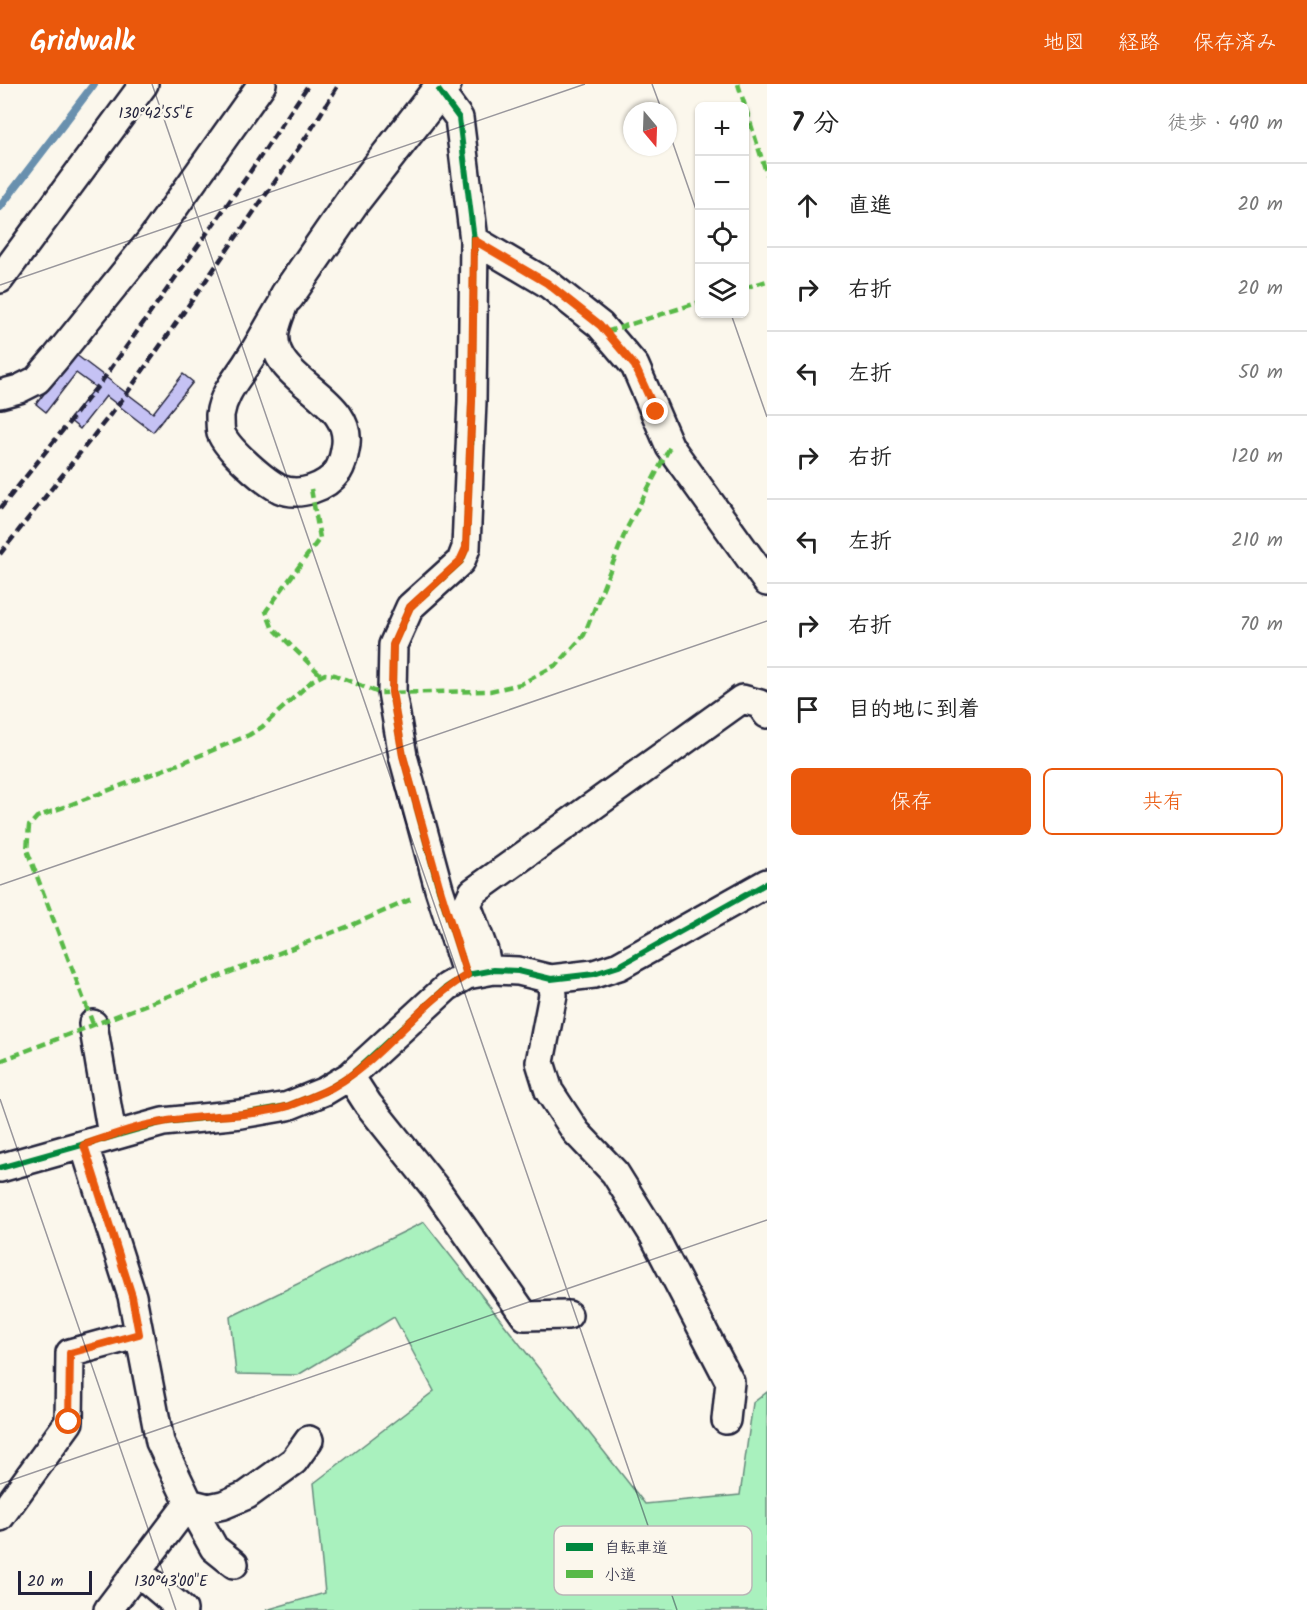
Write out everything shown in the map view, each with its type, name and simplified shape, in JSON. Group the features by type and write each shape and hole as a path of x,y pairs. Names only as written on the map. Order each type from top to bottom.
{"street":[{"path":"0,279 144,84"},
{"path":"0,394 37,380 55,359 151,240 262,84"},
{"path":"287,297 275,332 278,354 290,370 336,411 344,426 346,448 338,471 321,485 304,492 281,489 262,476 228,445 221,432 220,417 224,398 287,297 351,202 441,87 459,118 474,240 472,401 466,548 460,561 410,607 393,645 392,692 403,756 440,889 477,973"},
{"path":"474,240 547,283 600,325 635,366 670,447 767,582"},
{"path":"477,973 484,951 467,905 473,892 742,699 760,704 767,714"},
{"path":"0,1168 163,1122 241,1114 288,1106 325,1091 350,1076 447,987 477,973 518,971 552,979 594,974 620,966 767,883"},
{"path":"552,979 553,995 540,1062 549,1091 576,1132 615,1173 653,1234 730,1382 726,1420"},
{"path":"93,1024 112,1135"},
{"path":"350,1076 368,1104 436,1189 525,1316 568,1315"},
{"path":"84,1145 132,1296 160,1442 189,1503 214,1548 234,1564"},
{"path":"0,1517 69,1422 70,1353 139,1334"},
{"path":"189,1503 209,1508 247,1495 294,1461 309,1440"},
{"path":"108,1610 189,1503"},
{"path":"137,1571 183,1610"}],"green space":[{"path":"424,1222 645,1504 740,1495 753,1403 767,1392 767,1610 266,1610 325,1593 314,1483 434,1391 394,1317 298,1375 236,1374 230,1317"}],"building":[{"path":"75,354 153,413 183,374 193,382 153,432 106,396 80,429 69,420 95,387 76,373 46,412 36,404"}],"waterway":[{"path":"0,207 94,84"}],"railway":[{"path":"0,509 102,381 246,178 309,84"},
{"path":"0,554 125,396 309,133 339,84"}],"marked path":[{"path":"738,84 767,175"},
{"path":"749,286 767,281"},
{"path":"606,332 695,304"},
{"path":"93,1024 27,850 29,826 37,817 249,735 262,727 313,680 325,674 335,675 379,693 490,691 521,684 558,664 584,635 627,528 670,447"},
{"path":"311,489 320,538 266,611 272,627 322,676"},
{"path":"0,1061 352,925 414,898"}],"cycle path":[{"path":"439,91 459,118 474,240 472,401 466,548 461,561 410,607 393,645 392,692 403,756 439,889 467,975"},
{"path":"0,1168 163,1122 241,1114 288,1106 325,1091 350,1076 447,987 467,975 494,970 518,971 551,979 594,974 619,966 767,883"}],"route":[{"path":"69,1422 70,1353 139,1334 132,1296 84,1145 163,1122 241,1114 288,1106 325,1091 350,1076 447,987 467,975 403,756 392,692 393,645 401,624 410,607 460,561 466,548 472,401 474,240 547,283 600,325 635,366 656,412"}]}
